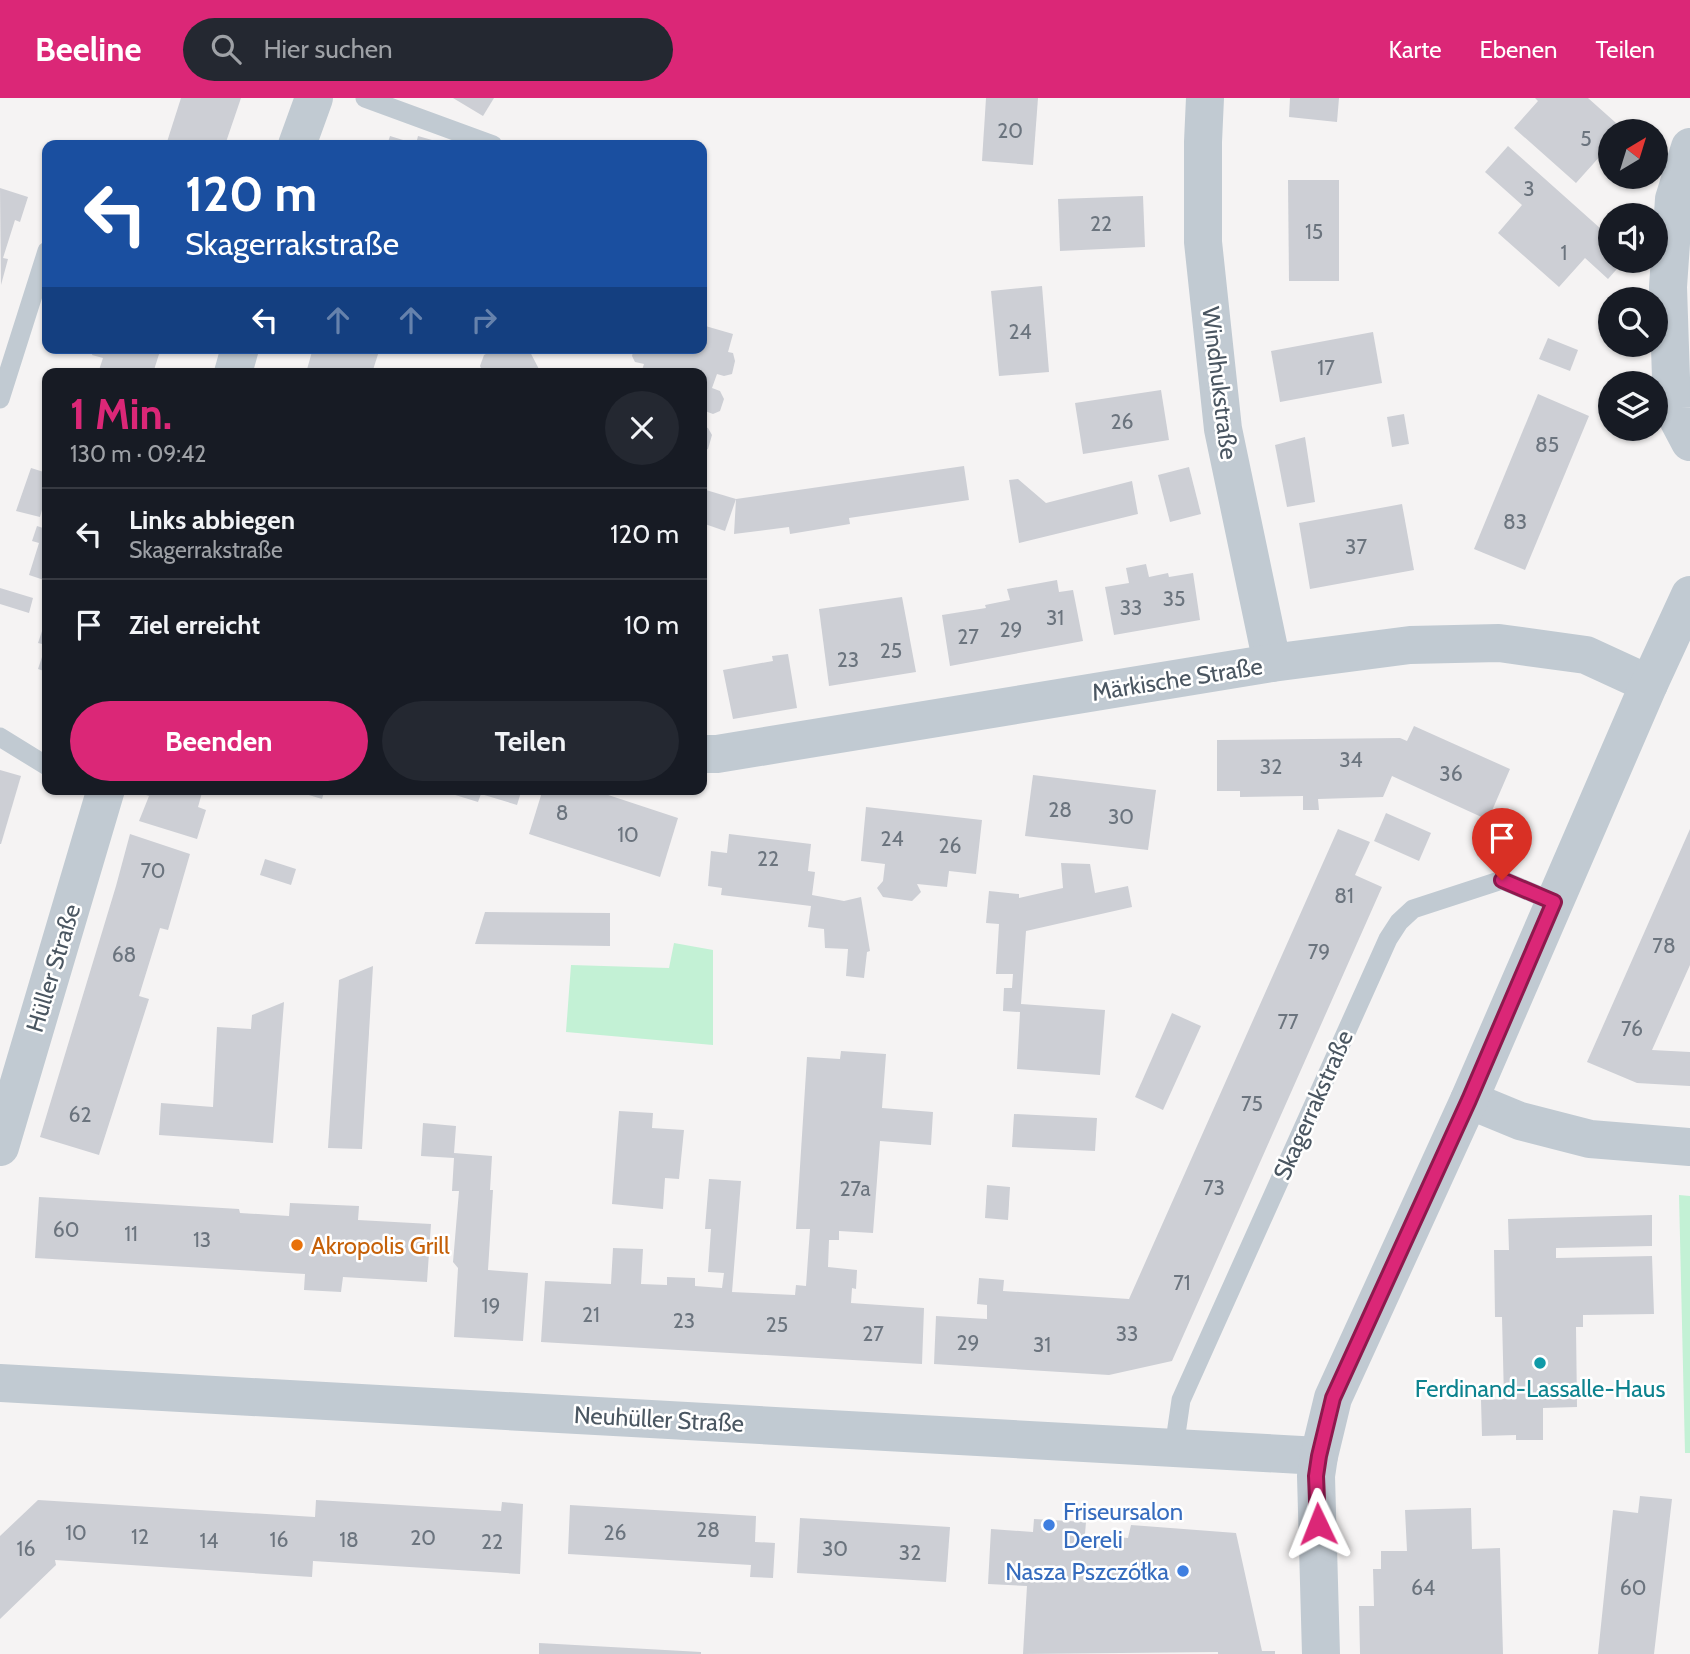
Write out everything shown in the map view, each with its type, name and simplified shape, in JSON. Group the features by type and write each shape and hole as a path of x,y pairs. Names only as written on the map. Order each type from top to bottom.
{"street":[{"path":"299,140 314,98"},
{"name":"Windhukstraße","path":"1205,98 1203,242 1223,429 1272,663"},
{"path":"1690,148 1674,199 1668,287 1672,408 1690,442"},
{"path":"1321,1654 1316,1476 1333,1398 1469,1100 1690,595"},
{"name":"Märkische Straße","path":"707,754 1272,663 1410,645 1499,643 1586,655 1649,684"},
{"name":"Hüller Straße","path":"0,1147 104,795"},
{"path":"1469,1100 1520,1121 1590,1139 1690,1147"},
{"name":"Neuhüller Straße","path":"0,1383 1319,1456"}],"lane":[{"path":"365,98 479,140"},
{"path":"0,399 42,267"},
{"path":"0,737 42,763"},
{"name":"Skagerrakstraße","path":"1174,1448 1181,1400 1388,939 1399,922 1413,909 1502,880 1554,902"}],"green space":[{"path":"674,943 713,950 713,1045 566,1032 571,965 669,968"},
{"path":"1679,1195 1690,1196 1690,1453 1685,1453"}],"building":[{"path":"181,98 241,98 227,140 168,140"},
{"path":"453,98 494,98 483,116"},
{"path":"986,98 1038,98 1033,165 982,161"},
{"path":"1290,98 1339,98 1337,122 1289,117"},
{"path":"1535,98 1588,98 1612,119 1598,119 1598,158 1576,183 1514,128 1538,101"},
{"path":"1508,146 1598,226 1598,270 1585,258 1559,287 1498,233 1522,205 1485,172"},
{"path":"1288,180 1339,180 1339,281 1289,281"},
{"path":"0,188 28,197 20,222 15,220 3,258 8,259 1,285"},
{"path":"1143,196 1145,247 1060,251 1058,199"},
{"path":"1601,273 1613,273 1608,279"},
{"path":"1042,286 1049,372 999,376 991,291"},
{"path":"707,326 733,334 728,352 733,353 735,361 732,374 717,374 712,388 720,391 724,399 720,411 713,414 707,412 707,368 643,368 644,364 635,362 632,356 707,354"},
{"path":"1373,332 1382,383 1280,402 1271,351"},
{"path":"1548,338 1578,350 1570,371 1539,359"},
{"path":"159,354 155,368 100,368 103,358 92,355"},
{"path":"311,354 378,354 374,368 307,368"},
{"path":"531,354 538,368 481,368 484,355"},
{"path":"1161,390 1169,440 1083,454 1075,403"},
{"path":"1538,394 1589,416 1525,570 1474,549"},
{"path":"1404,414 1409,444 1392,447 1387,417"},
{"path":"707,428 712,435 707,450"},
{"path":"1305,437 1315,502 1287,507 1275,445"},
{"path":"964,466 969,500 849,518 850,524 790,534 789,527 734,534 736,499"},
{"path":"1189,467 1201,514 1170,522 1158,475"},
{"path":"31,468 42,471 40,517 16,511"},
{"path":"1018,479 1046,503 1132,481 1138,514 1019,543 1009,480"},
{"path":"707,490 736,499 725,531 707,525"},
{"path":"1402,504 1414,570 1310,589 1299,523"},
{"path":"37,526 42,528 42,579 29,575 39,543 32,541"},
{"path":"1146,564 1149,577 1168,573 1169,577 1193,573 1200,620 1114,635 1105,587 1129,583 1126,568"},
{"path":"1057,580 1059,592 1073,590 1083,641 950,666 942,615 986,608 985,605 1010,600 1007,589"},
{"path":"0,588 33,598 29,613 0,604"},
{"path":"902,597 916,672 829,686 819,609"},
{"path":"788,654 797,708 733,719 723,670 773,661 772,656"},
{"path":"1414,726 1510,769 1488,820 1392,776 1383,797 1318,799 1319,810 1303,810 1303,796 1240,797 1240,791 1217,791 1217,740 1400,738 1407,741"},
{"path":"0,770 21,776 1,844 0,844"},
{"path":"1033,775 1156,790 1148,850 1025,836"},
{"path":"146,795 201,795 198,807 206,810 197,839 139,821 149,796"},
{"path":"455,795 481,795 478,802"},
{"path":"484,795 520,795 517,805"},
{"path":"541,795 608,795 678,818 660,877 529,834"},
{"path":"866,807 982,820 976,874 949,871 947,887 917,884 921,892 912,901 883,897 877,888 883,881 885,864 861,861"},
{"path":"1386,813 1431,833 1419,861 1374,841"},
{"path":"1338,829 1370,842 1355,875 1382,887 1172,1361 1109,1375 934,1364 936,1316 987,1319 987,1305 977,1304 979,1278 1004,1280 1003,1291 1129,1299"},
{"path":"1690,829 1690,965 1652,1050 1690,1052 1690,1086 1637,1083 1587,1062"},
{"path":"130,834 190,854 168,930 160,928 139,996 149,999 99,1155 40,1137"},
{"path":"729,834 811,844 808,871 815,872 812,895 844,901 861,897 870,951 867,952 864,978 846,976 848,949 825,948 824,929 808,927 811,906 721,895 722,888 708,886 711,851 727,853"},
{"path":"265,859 296,869 291,885 260,875"},
{"path":"1061,863 1090,864 1095,893 1128,886 1132,907 1026,931 1021,1004 1105,1010 1100,1075 1017,1069 1020,1012 1003,1011 1004,988 1012,988 1013,974 996,974 999,924 986,923 989,891 1019,894 1019,898 1063,888"},
{"path":"485,912 610,913 610,946 475,944"},
{"path":"373,966 362,1149 328,1148 339,980"},
{"path":"284,1002 273,1143 159,1135 161,1103 213,1107 217,1027 251,1029 252,1015"},
{"path":"1172,1013 1201,1026 1163,1110 1135,1097"},
{"path":"841,1051 886,1054 882,1108 933,1112 931,1145 880,1141 873,1233 839,1231 839,1240 829,1240 828,1267 857,1270 856,1289 852,1288 851,1303 924,1308 922,1364 541,1342 545,1281 611,1284 613,1248 643,1249 641,1284 667,1285 667,1277 695,1278 695,1286 722,1288 724,1273 708,1272 711,1229 705,1229 709,1179 741,1181 732,1292 795,1295 796,1285 806,1286 810,1229 796,1229 807,1057 840,1059"},
{"path":"619,1111 653,1113 652,1128 684,1130 679,1179 665,1178 663,1209 612,1204"},
{"path":"1014,1114 1097,1118 1095,1151 1012,1147"},
{"path":"423,1123 456,1126 454,1153 492,1156 490,1190 493,1190 488,1270 528,1273 523,1341 454,1337 458,1268 453,1262 459,1191 452,1191 454,1158 421,1156"},
{"path":"987,1185 1010,1187 1008,1220 985,1218"},
{"path":"39,1197 239,1209 240,1213 289,1216 290,1203 359,1206 358,1220 431,1224 427,1282 343,1277 341,1292 304,1290 305,1274 35,1258"},
{"name":"Ferdinand-Lassalle-Haus","path":"1652,1215 1652,1246 1556,1248 1556,1258 1652,1256 1654,1314 1583,1315 1583,1327 1576,1327 1577,1407 1543,1408 1543,1440 1516,1440 1516,1435 1482,1436 1481,1400 1504,1399 1502,1317 1495,1317 1494,1250 1509,1250 1508,1219"},
{"path":"1640,1496 1672,1499 1654,1654 1598,1654 1613,1510 1638,1513"},
{"path":"38,1500 315,1517 316,1500 501,1511 502,1502 523,1504 520,1574 313,1561 312,1577 55,1560 56,1565 0,1619 0,1536"},
{"path":"570,1505 756,1516 755,1542 775,1543 773,1578 750,1577 751,1565 568,1554"},
{"path":"1471,1508 1472,1549 1500,1548 1503,1654 1360,1654 1359,1606 1374,1606 1373,1569 1381,1569 1381,1551 1407,1551 1405,1510"},
{"path":"800,1518 950,1527 946,1582 797,1573"},
{"path":"1034,1519 1086,1522 1085,1534 1128,1538 1131,1525 1236,1533 1262,1651 1275,1651 1275,1654 1023,1654 1027,1586 988,1584 991,1529 1033,1532"},
{"path":"539,1643 701,1652 701,1654 539,1654"}],"place":[{"name":"Akropolis Grill","path":"297,1245"},
{"name":"Ferdinand-Lassalle-Haus","path":"1540,1363"},
{"name":"Friseursalon Dereli","path":"1049,1525"},
{"name":"Nasza Pszczółka","path":"1183,1571"}],"route":[{"path":"1318,1524 1316,1476 1333,1398 1469,1100 1554,902 1502,880"}]}
